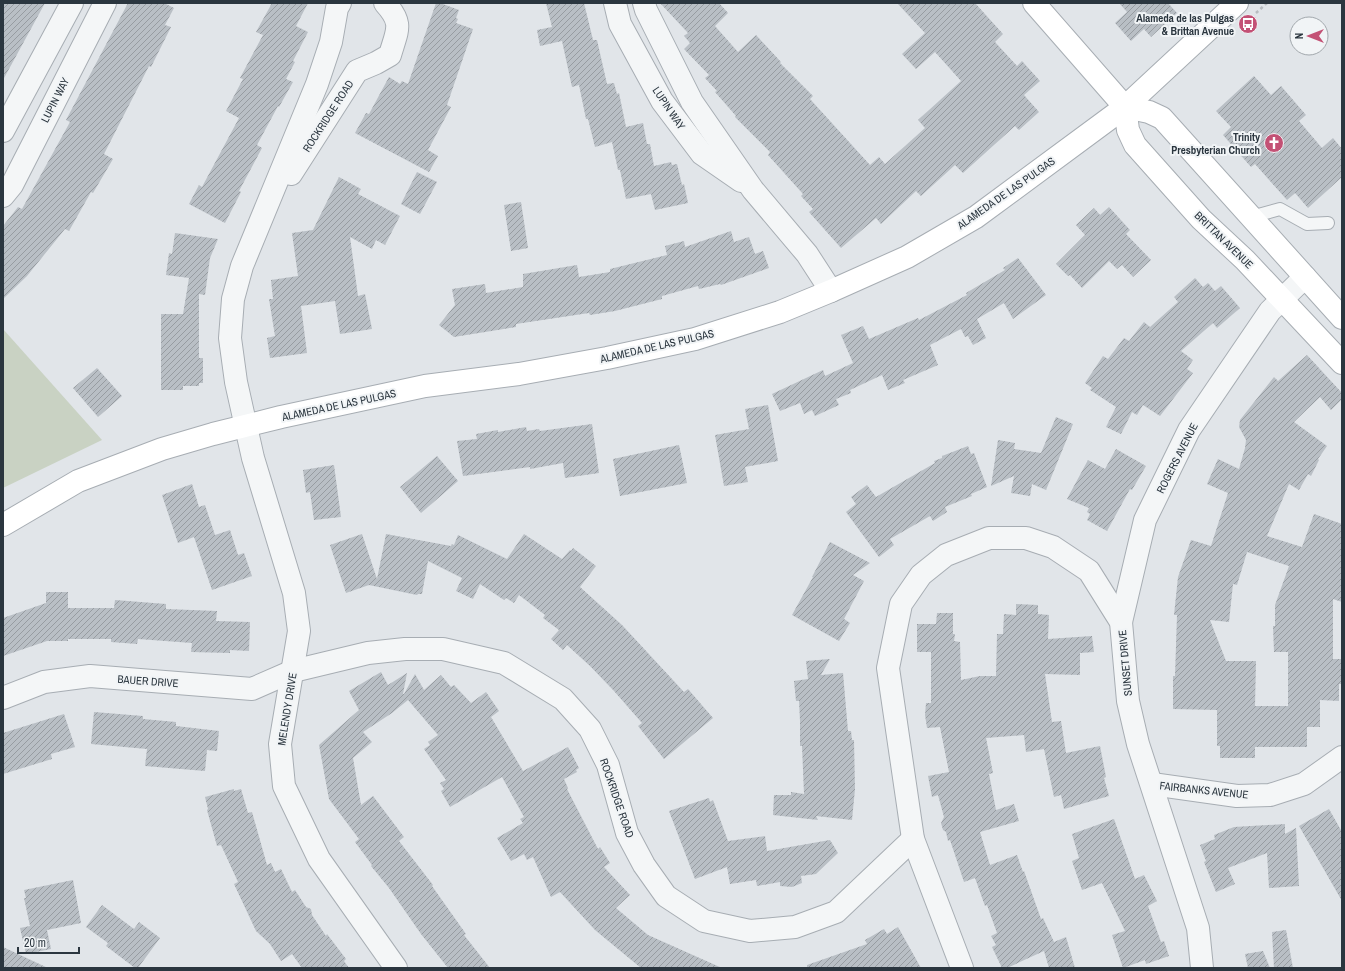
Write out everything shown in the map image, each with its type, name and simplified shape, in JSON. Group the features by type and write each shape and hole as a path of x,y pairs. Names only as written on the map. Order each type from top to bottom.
{"main road":[{"path":"1034,3 1125,107 1149,112 1162,118 1342,318"},
{"name":"ALAMEDA DE LAS PULGAS","path":"3,525 78,481 162,449 246,426 425,386 519,374 607,358 695,339 780,312 908,257 976,217 1125,107 1244,11"},
{"name":"BRITTAN AVENUE","path":"1125,107 1128,130 1135,145 1201,219 1245,260 1342,363"}],"street":[{"path":"3,131 72,3"},
{"name":"LUPIN WAY","path":"3,196 12,185 105,3"},
{"name":"ROCKRIDGE ROAD","path":"246,426 236,382 230,338 233,299 242,266 317,84 331,42 337,8 340,3"},
{"name":"ROCKRIDGE ROAD","path":"262,220 357,71 390,55 398,26 393,12 384,3"},
{"name":"LUPIN WAY","path":"615,3 620,24 662,102 702,154 753,190"},
{"name":"LUPIN WAY","path":"644,3 646,10 692,102 753,190 808,254 830,291"},
{"name":"ROGERS AVENUE","path":"1121,622 1145,520 1189,430 1270,311 1305,277"},
{"name":"MELENDY DRIVE","path":"246,426 255,463 294,593 299,631 280,744 284,786 319,859 396,968"},
{"name":"SUNSET DRIVE","path":"962,968 913,839 888,668 901,604 921,575 946,555 989,538 1026,538 1053,547 1089,571 1121,622 1128,701 1138,744 1198,928 1202,968"},
{"name":"ROCKRIDGE ROAD","path":"293,671 368,653 406,649 443,649 504,663 563,699 590,729 608,765 627,833 644,865 666,896 704,921 750,931 795,927 836,912 913,839"},
{"name":"BAUER DRIVE","path":"3,698 44,682 90,676 252,689 293,671"},
{"name":"FAIRBANKS AVENUE","path":"1152,784 1237,796 1270,795 1304,784 1342,757"}],"lane":[{"path":"1251,216 1280,209 1307,224 1328,223"}],"path":[{"path":"1244,11 1267,3"}],"green space":[{"path":"3,329 102,440 3,488"}],"building":[{"path":"3,3 45,3 3,80"},
{"path":"128,3 164,3 174,8 165,25 171,27 151,67 149,66 104,154 113,159 93,193 91,192 69,231 65,229 27,276 3,299 3,226 18,207 22,209 70,122 66,120"},
{"path":"272,3 308,3 296,26 308,32 293,61 295,62 286,79 293,82 257,145 262,148 239,191 241,192 225,223 189,204 199,185 202,187 239,118 226,111 243,79 240,78 263,35 256,32"},
{"path":"436,3 459,10 456,23 473,29 447,105 451,107 428,150 438,156 429,172 355,133 366,113 369,114 389,77 400,84 402,81 408,84"},
{"path":"546,3 584,3 593,40 597,40 607,84 614,83 617,94 619,93 626,127 643,123 647,144 650,144 654,166 671,162 672,165 677,164 682,185 684,184 688,203 655,210 651,194 626,199 612,142 595,147 588,119 586,119 579,85 572,87 562,41 540,46 537,30 552,27"},
{"path":"660,3 719,3 728,13 715,26 738,52 756,35 781,62 780,63 813,96 810,99 870,165 879,157 885,164 925,128 918,120 961,81 935,52 916,69 902,54 925,33 897,3 975,3 1003,34 995,42 1017,66 1022,61 1040,81 1024,95 1039,112 1019,130 1015,126 963,173 955,165 921,196 916,191 881,224 876,218 841,248 809,212 813,209 801,196 803,194 768,155 770,152 735,117 736,116 715,92 717,91 705,78 709,75 684,49 690,43 684,36 688,33"},
{"path":"1119,3 1168,3 1177,13 1151,37 1144,29 1131,41 1115,23 1127,12"},
{"name":"Trinity Presbyterian Church","path":"1254,76 1271,95 1281,86 1306,115 1299,121 1322,148 1333,138 1342,149 1342,177 1308,208 1295,193 1287,200 1255,164 1251,167 1223,135 1231,127 1216,111"},
{"path":"417,172 437,182 420,214 401,204"},
{"path":"339,177 361,189 358,194 400,216 385,245 376,240 372,249 350,237 358,296 365,294 372,329 340,334 335,301 301,306 307,353 270,358 267,338 275,336 269,299 273,299 271,280 298,276 292,233 313,230"},
{"path":"521,202 528,248 511,251 504,205"},
{"path":"1109,207 1130,230 1126,234 1151,260 1133,277 1122,265 1117,269 1109,261 1082,288 1070,275 1068,276 1056,264 1085,235 1076,225 1094,208 1100,215"},
{"path":"731,231 734,242 749,237 755,254 763,251 769,268 721,285 699,289 698,286 662,296 662,299 615,311 590,315 589,313 516,324 516,327 454,337 439,325 455,305 452,289 485,284 486,293 523,287 523,274 577,265 579,277 610,272 610,269 667,255 665,246 684,241 685,247"},
{"path":"175,233 218,239 210,258 205,295 199,294 199,358 203,358 203,383 199,383 199,386 183,386 183,390 161,390 161,314 183,314 189,278 166,275 169,253 172,254"},
{"path":"1018,258 1046,295 1013,319 1004,303 977,319 986,338 973,345 968,336 965,337 961,329 930,345 938,365 903,380 905,383 888,390 882,375 850,390 851,393 836,399 839,405 815,416 812,410 804,414 800,403 780,411 772,394 823,370 825,376 853,363 841,335 863,326 869,339 918,318 919,320 967,295 966,293 1005,270 1003,268"},
{"path":"1195,278 1203,287 1208,283 1215,291 1221,286 1240,308 1217,328 1213,323 1181,351 1193,360 1187,369 1193,373 1160,416 1143,405 1137,415 1132,412 1121,434 1106,427 1116,407 1090,390 1092,388 1085,383 1103,356 1108,359 1124,338 1129,341 1144,322 1150,327 1178,302 1174,297"},
{"path":"1307,355 1342,393 1342,399 1331,410 1320,397 1294,422 1327,446 1318,459 1319,460 1311,476 1308,474 1299,490 1289,484 1267,536 1302,547 1314,514 1342,524 1342,602 1333,599 1333,659 1342,659 1342,684 1339,684 1339,701 1320,700 1320,727 1307,727 1307,747 1255,747 1255,758 1220,758 1220,746 1217,746 1217,710 1173,709 1173,676 1175,676 1177,615 1174,615 1178,577 1191,540 1211,546 1228,493 1207,484 1218,459 1239,469 1246,440 1239,427 1240,420 1274,377 1278,381","holes":["1247,552 1289,566 1275,605 1275,626 1273,626 1274,652 1288,652 1288,706 1255,706 1256,661 1226,661 1210,620 1229,622 1233,584 1237,585"]},
{"path":"97,368 122,396 98,417 73,388"},
{"path":"768,405 778,461 745,467 748,482 724,486 715,435 749,429 745,409"},
{"path":"1056,417 1073,424 1046,490 1032,484 1030,496 1011,493 1014,476 991,486 998,440 1015,443 1014,449 1041,453"},
{"path":"592,424 599,473 565,478 563,463 530,469 530,467 463,476 457,441 477,439 476,434 498,430 498,432 526,427 527,431 539,429 540,431"},
{"path":"679,445 687,483 620,496 613,459"},
{"path":"968,446 971,454 974,453 987,487 971,494 972,496 945,507 947,512 933,521 930,516 890,539 894,545 879,557 846,512 856,504 851,497 867,485 876,497 935,463 934,461 942,458 942,456"},
{"path":"1116,449 1146,466 1132,490 1130,489 1107,531 1087,520 1090,514 1087,512 1089,508 1067,499 1088,460 1105,469"},
{"path":"437,456 458,481 421,513 400,487"},
{"path":"334,465 341,517 314,520 310,492 306,493 303,470"},
{"path":"192,484 199,507 205,505 215,535 230,530 238,555 244,553 252,576 212,590 194,537 178,543 162,495"},
{"path":"362,534 377,579 386,534 451,546 452,544 454,545 458,535 507,559 524,534 562,559 573,548 596,566 580,587 622,625 684,692 688,689 713,718 664,759 638,726 642,723 614,691 567,645 563,650 551,639 559,630 543,618 545,615 519,595 514,603 506,598 504,600 480,584 473,599 456,591 462,578 428,561 422,594 417,595 369,585 346,593 330,545"},
{"path":"830,542 870,563 853,575 864,581 844,619 850,623 839,641 792,615"},
{"path":"46,592 68,592 68,608 114,608 115,600 166,604 166,609 217,611 216,621 250,622 249,651 230,650 230,653 191,652 192,643 138,639 137,644 111,642 111,639 68,639 68,641 47,641 3,656 3,618 46,603"},
{"path":"1016,604 1038,605 1038,614 1049,615 1048,639 1092,636 1094,652 1080,653 1080,675 1045,674 1052,722 1061,721 1066,753 1100,746 1106,777 1104,778 1109,796 1064,809 1061,795 1054,797 1044,749 1026,752 1024,735 986,738 993,773 989,774 996,810 1014,804 1019,821 980,832 990,865 1017,855 1041,919 1043,918 1054,942 1066,937 1075,968 1049,968 1044,951 1007,968 1002,968 992,947 996,945 991,936 997,933 987,905 985,906 975,878 964,882 950,840 948,841 946,832 943,830 941,823 944,817 938,795 932,797 928,776 949,772 940,727 927,728 925,715 926,703 931,703 931,652 917,652 917,624 936,624 937,613 953,613 953,634 955,634 954,641 960,642 961,680 980,676 996,676 997,634 1003,634 1004,614 1016,615"},
{"path":"830,659 821,675 843,673 848,731 851,731 852,740 854,740 855,789 852,820 816,816 818,820 773,815 774,795 791,795 791,792 804,794 802,746 800,746 799,701 796,701 794,681 808,679 806,661"},
{"path":"381,672 388,685 407,673 403,694 415,674 424,690 441,675 451,687 454,685 471,703 486,692 499,711 491,717 523,771 568,747 579,768 576,770 577,772 564,779 568,788 567,789 598,849 600,847 610,863 604,867 630,895 616,908 648,935 722,968 641,968 595,930 560,892 551,897 533,857 527,860 524,854 511,861 497,838 523,823 520,819 524,817 502,777 450,807 441,791 444,789 440,783 446,780 424,749 430,745 428,742 438,735 408,700 392,713 363,732 372,742 353,758 361,805 373,796 404,837 399,841 433,885 432,886 466,934 464,935 490,968 448,968 371,866 372,865 355,842 359,839 329,799 319,745 359,710 349,691"},
{"path":"94,712 143,716 143,719 176,722 176,726 219,731 217,751 207,750 205,771 145,766 147,749 91,744"},
{"path":"64,714 75,747 51,754 52,759 3,774 3,733"},
{"path":"234,789 234,791 241,789 248,813 252,812 267,865 271,863 275,872 281,869 292,892 295,890 306,907 311,909 312,915 326,936 327,934 346,959 344,961 349,968 302,968 292,954 281,961 270,944 256,931 234,884 238,882 221,845 217,846 207,810 205,797"},
{"path":"709,798 710,802 713,800 728,841 765,836 767,851 830,840 838,853 816,874 801,876 802,883 792,887 780,886 780,882 757,886 756,880 730,884 727,867 695,879 669,811"},
{"path":"1329,809 1342,832 1342,901 1299,826"},
{"path":"1114,819 1135,879 1144,875 1157,901 1148,906 1161,942 1164,941 1169,956 1146,964 1145,960 1123,968 1112,935 1125,931 1102,883 1082,890 1072,861 1079,858 1072,834"},
{"path":"1285,824 1285,834 1296,828 1299,886 1269,888 1267,853 1228,868 1235,884 1216,892 1204,862 1206,861 1200,845 1215,839 1214,835 1234,827"},
{"path":"73,880 81,923 47,930 51,949 26,954 20,928 30,926 24,898 26,898 24,890"},
{"path":"102,905 134,929 139,922 160,938 138,968 135,968 106,946 108,943 86,927"},
{"path":"898,927 921,968 807,968 807,965 867,944 865,940 884,929 887,934"},
{"path":"1286,930 1293,968 1274,968 1272,932"},
{"path":"3,947 48,968 3,968"},
{"path":"1263,951 1270,968 1248,968 1245,954"}],"place":[{"name":"Alameda de las Pulgas & Brittan Avenue","path":"1248,24"},
{"name":"Trinity Presbyterian Church","path":"1274,143"}]}
